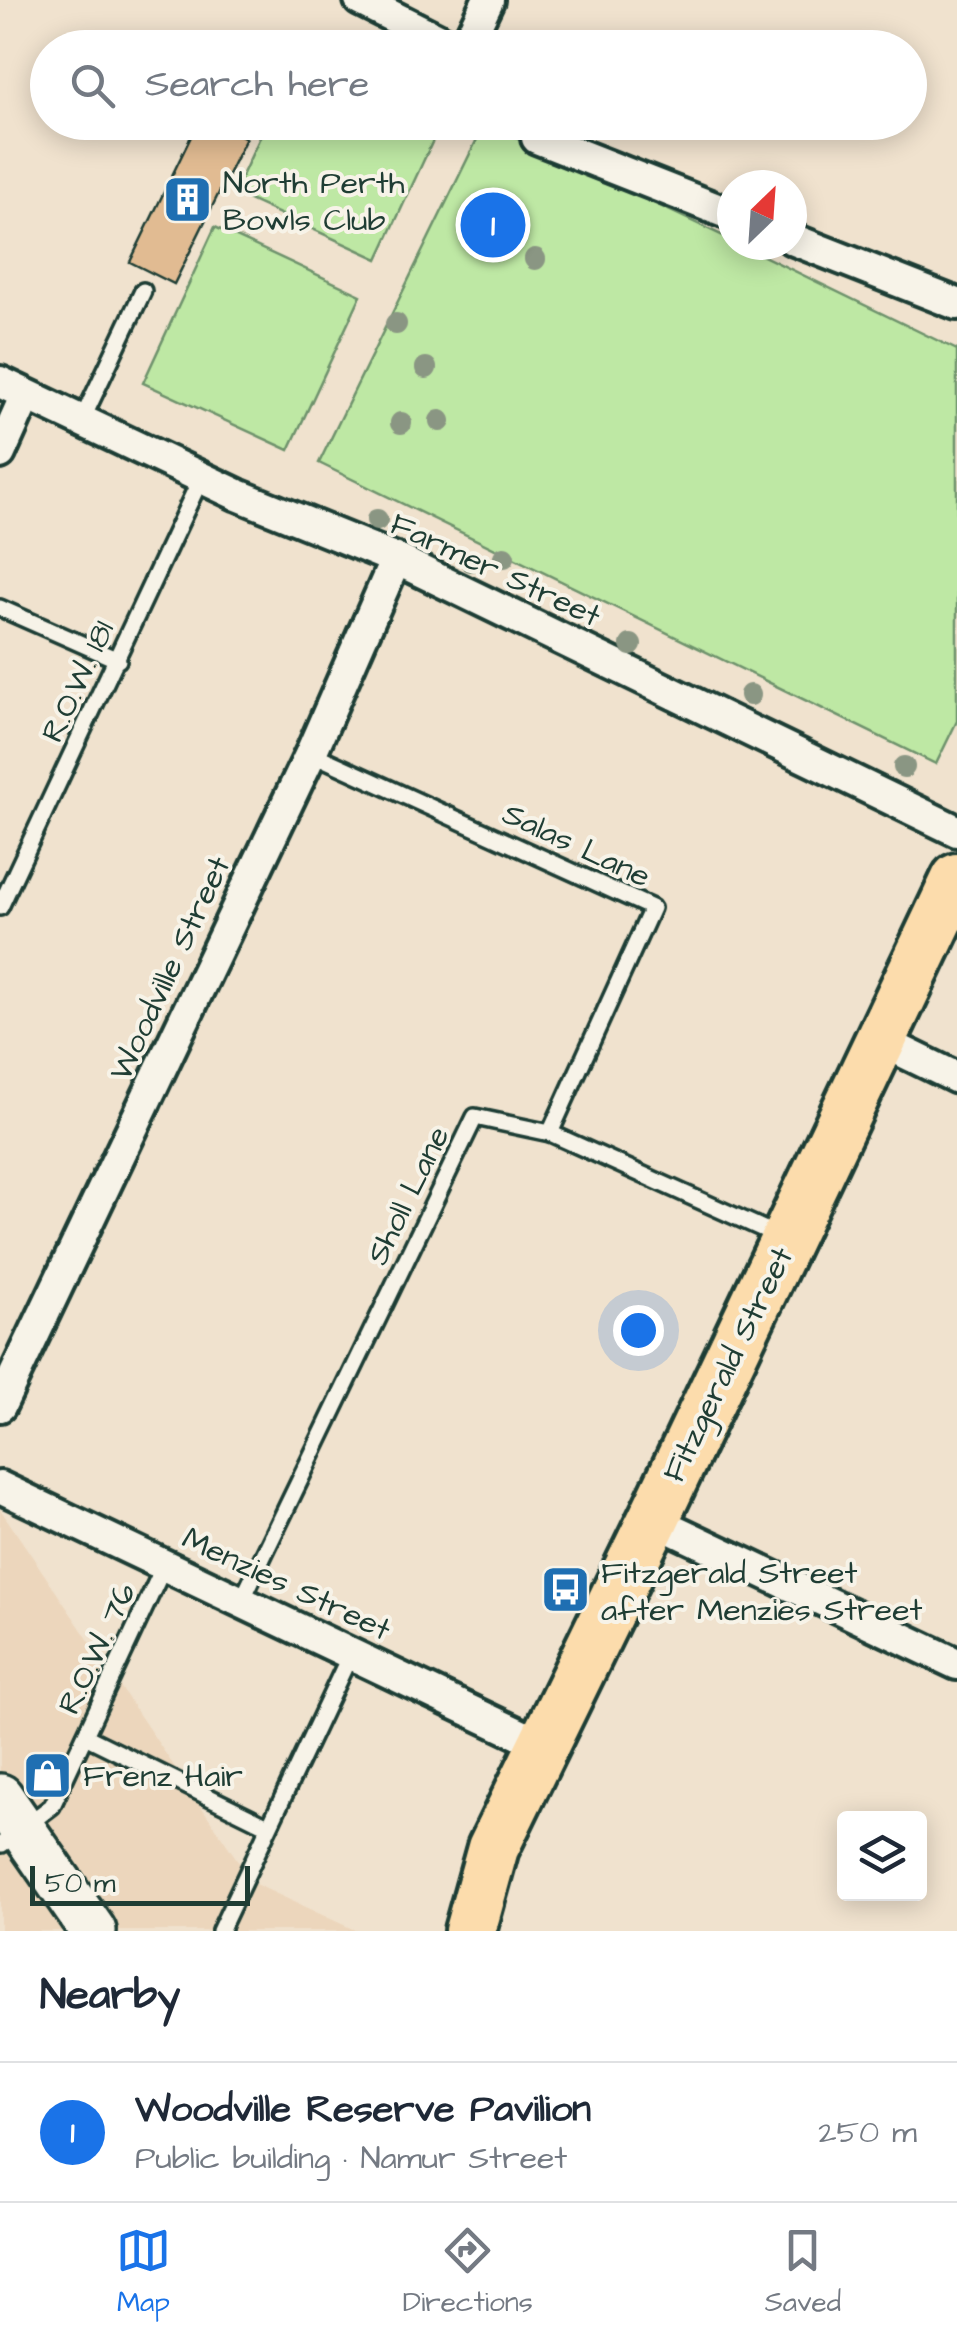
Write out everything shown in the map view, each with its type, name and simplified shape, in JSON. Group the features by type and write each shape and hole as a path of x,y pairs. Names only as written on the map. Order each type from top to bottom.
{"main road":[{"name":"Fitzgerald Street","path":"470,1931 492,1848 653,1520 957,879"},
{"path":"6,1828 60,1931"},
{"path":"6,1828 94,1931"},
{"name":"Fitzgerald Street","path":"434,1931 446,1904 492,1848"}],"street":[{"path":"360,0 419,30"},
{"path":"474,30 488,0"},
{"path":"542,140 717,209"},
{"path":"807,244 957,304"},
{"path":"0,453 13,389"},
{"name":"Farmer Street","path":"13,389 202,478 396,559 957,830"},
{"name":"Woodville Street","path":"0,1406 311,753 396,559"},
{"path":"879,1040 957,1078"},
{"name":"Menzies Street","path":"0,1487 542,1745"},
{"path":"653,1520 957,1664"}],"lane":[{"path":"82,420 143,292"},
{"name":"R.O.W. 181","path":"0,907 202,478"},
{"path":"0,608 118,660"},
{"name":"Salas Lane","path":"311,753 652,908 550,1133"},
{"name":"Sholl Lane","path":"242,1600 475,1117 550,1133 787,1240"},
{"name":"R.O.W. 76","path":"6,1828 52,1806 165,1564"},
{"path":"220,1931 351,1652"},
{"path":"85,1736 268,1826"}],"shaded area":[{"path":"0,1509 253,1883 357,1931 0,1931"}],"green space":[{"path":"259,140 433,140 378,259 234,193"},
{"path":"477,140 521,140 717,233 717,260 772,260 957,350 957,721 936,764 319,463"},
{"path":"215,227 361,295 289,450 143,383"}],"building":[{"name":"North Perth Bowls Club","path":"189,140 245,140 174,284 130,262"}],"place":[{"name":"North Perth Bowls Club","path":"188,200"},
{"name":"Woodville Reserve Pavilion","path":"493,225"},
{"name":"Fitzgerald Street after Menzies Street","path":"566,1590"},
{"name":"Frenz Hair","path":"48,1775"}]}
